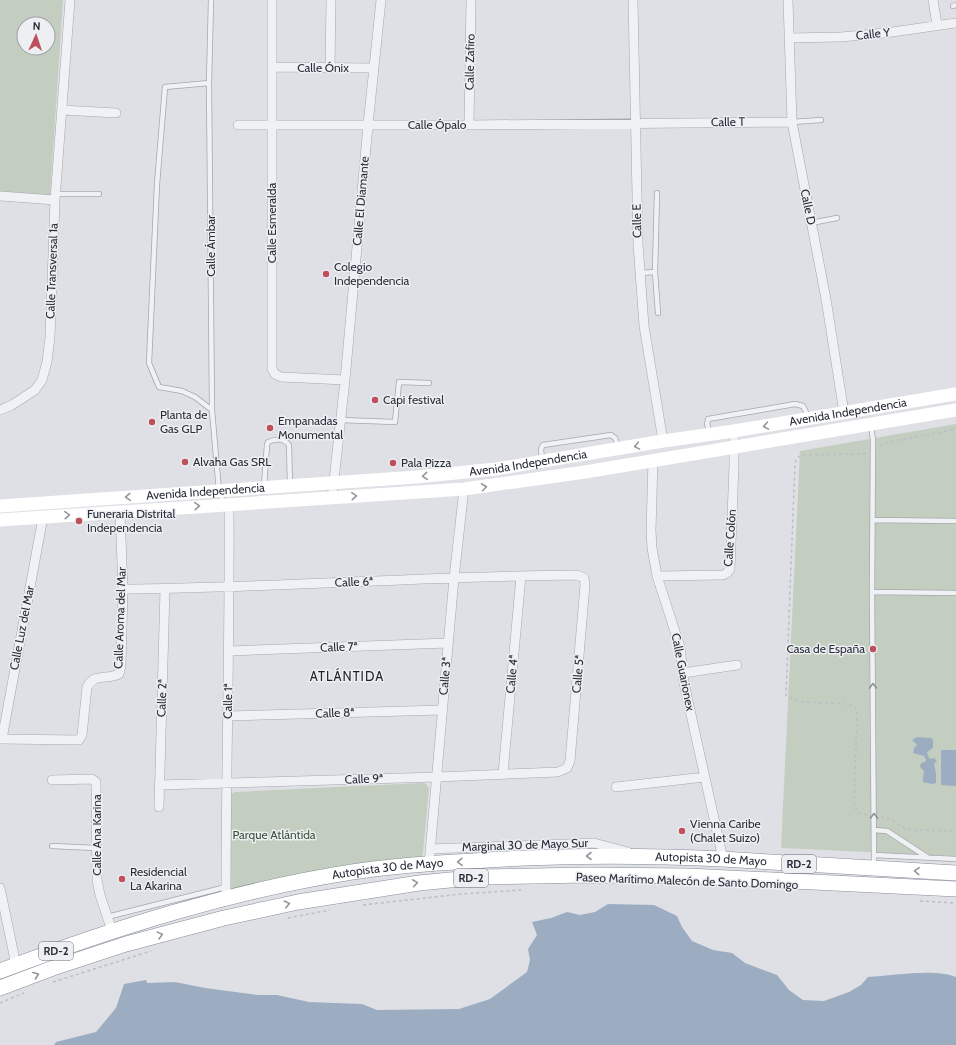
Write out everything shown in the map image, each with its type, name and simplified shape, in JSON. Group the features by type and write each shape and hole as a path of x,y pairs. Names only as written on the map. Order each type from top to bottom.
{"highway":[{"name":"Autopista 30 de Mayo","path":"0,971 110,924 226,892 278,886 352,872 429,864 536,857 642,856 874,862 956,873"},
{"name":"Autopista 30 de Mayo","path":"0,988 53,968 126,944 224,918 298,902 419,883 481,877 586,874 689,876 956,889"}],"main road":[{"name":"Avenida Independencia","path":"0,506 456,474 542,462 956,394"},
{"name":"Avenida Independencia","path":"0,520 464,489 735,447 956,410"}],"street":[{"name":"Calle Transversal 1a","path":"0,410 12,405 35,390 42,380 47,362 50,337 55,197 70,0"},
{"name":"Calle Esmeralda","path":"272,0 272,369 275,374 281,377 345,380"},
{"path":"330,68 331,0"},
{"name":"Calle El Diamante","path":"332,498 345,380 381,0"},
{"name":"Calle Zafiro","path":"469,125 471,0"},
{"name":"Calle E","path":"633,0 638,244 644,326 663,441"},
{"name":"Calle D","path":"788,0 792,122 826,299 844,413"},
{"path":"933,0 937,25"},
{"name":"Calle Y","path":"789,38 841,37 885,33 956,23"},
{"name":"Calle Ónix","path":"272,67 374,68"},
{"path":"62,110 116,113"},
{"name":"Calle T","path":"635,123 792,122"},
{"name":"Calle Ópalo","path":"238,124 469,125 635,123"},
{"path":"0,196 55,197"},
{"name":"Calle Colón","path":"657,576 723,575 730,569 735,447 734,431"},
{"name":"Calle Guarionex","path":"653,460 652,548 657,576 680,647 683,673 723,859"},
{"name":"Calle 3ª","path":"429,864 454,578 464,489"},
{"name":"Calle 1ª","path":"226,892 226,783 230,588 229,504"},
{"name":"Calle Aroma del Mar","path":"1,739 79,740 82,735 87,687 90,681 96,678 112,677 119,674 121,666 123,589 120,512"},
{"name":"Calle Luz del Mar","path":"1,739 43,517"},
{"name":"Calle 6ª","path":"123,589 230,588 521,576 577,576 584,578"},
{"name":"Calle 4ª","path":"502,773 521,576"},
{"name":"Calle 5ª","path":"567,768 571,754 585,585 584,578"},
{"name":"Calle 2ª","path":"159,807 165,589"},
{"name":"Calle 7ª","path":"229,651 448,644"},
{"path":"683,673 737,665"},
{"name":"Calle 8ª","path":"228,716 442,710"},
{"name":"Calle 9ª","path":"159,785 558,772 567,768"},
{"path":"616,787 705,777"},
{"name":"Calle Ana Karina","path":"52,780 92,779 96,782 97,880 100,895 110,924"},
{"name":"Marginal 30 de Mayo Sur","path":"430,849 594,843 642,856"},
{"path":"0,888 16,965"}],"lane":[{"name":"Calle Ámbar","path":"211,0 209,83 212,410 219,491"},
{"path":"209,83 165,87 158,184 149,363 159,387 196,397 212,410"},
{"name":"Calle T","path":"792,122 821,120"},
{"path":"657,193 655,272 658,313"},
{"path":"55,197 99,194"},
{"path":"812,223 836,218"},
{"path":"640,273 655,272"},
{"path":"340,420 395,422 399,382 429,383"},
{"path":"710,435 707,424 708,419 795,404 803,406 808,418"},
{"path":"871,424 873,449 872,592 874,862 928,858 956,859"},
{"path":"264,488 267,444 268,442 276,440 285,441 289,445 290,486"},
{"path":"219,491 222,499 229,504"},
{"path":"873,520 956,522"},
{"path":"872,592 956,593"},
{"path":"874,830 887,831 928,858"},
{"path":"52,846 96,848"}],"path":[{"path":"956,429 889,442 864,454 802,455 797,458 786,695 790,699 800,702 846,704 854,706 857,712 854,805 858,812 867,816 892,820 902,827 911,830 956,831"},
{"path":"363,905 522,889"},
{"path":"917,900 956,903"},
{"path":"282,919 334,910"},
{"path":"51,983 157,949"},
{"path":"0,1003 29,991"}],"green space":[{"path":"0,0 63,0 50,196 0,195"},
{"name":"Casa de España","path":"956,424 956,856 781,848 800,451"},
{"name":"Parque Atlántida","path":"426,784 429,788 423,852 422,857 419,860 237,889 230,887 229,795 235,792"}],"water":[{"path":"917,737 932,738 933,748 927,752 929,758 933,759 934,757 937,762 934,763 936,783 932,784 923,782 924,771 920,767 921,763 925,762 926,760 924,756 913,753 913,749 917,745 912,740"},
{"path":"941,750 956,750 956,786 941,785"},
{"path":"608,904 654,905 677,916 682,927 692,941 713,950 732,953 745,963 777,975 789,990 803,1000 824,1001 849,992 861,985 868,977 913,973 936,973 956,977 956,1045 54,1045 56,1042 96,1032 116,1008 124,984 146,980 147,983 175,982 205,988 258,995 277,995 309,1002 362,1004 377,1010 459,1009 490,999 527,972 530,960 528,949 537,935 532,922 551,918 567,912 580,915 595,912"}],"place":[{"name":"Colegio Independencia","path":"326,274"},
{"name":"Capi festival","path":"375,400"},
{"name":"Planta de Gas GLP","path":"152,422"},
{"name":"Empanadas Monumental","path":"270,428"},
{"name":"Alvaha Gas SRL","path":"185,462"},
{"name":"Pala Pizza","path":"393,463"},
{"name":"Funeraria Distrital Independencia","path":"79,521"},
{"name":"Casa de España","path":"873,649"},
{"name":"Vienna Caribe (Chalet Suizo)","path":"682,831"},
{"name":"Residencial La Akarina","path":"122,879"}],"district":[{"name":"ATLÁNTIDA","path":"347,676"}]}
